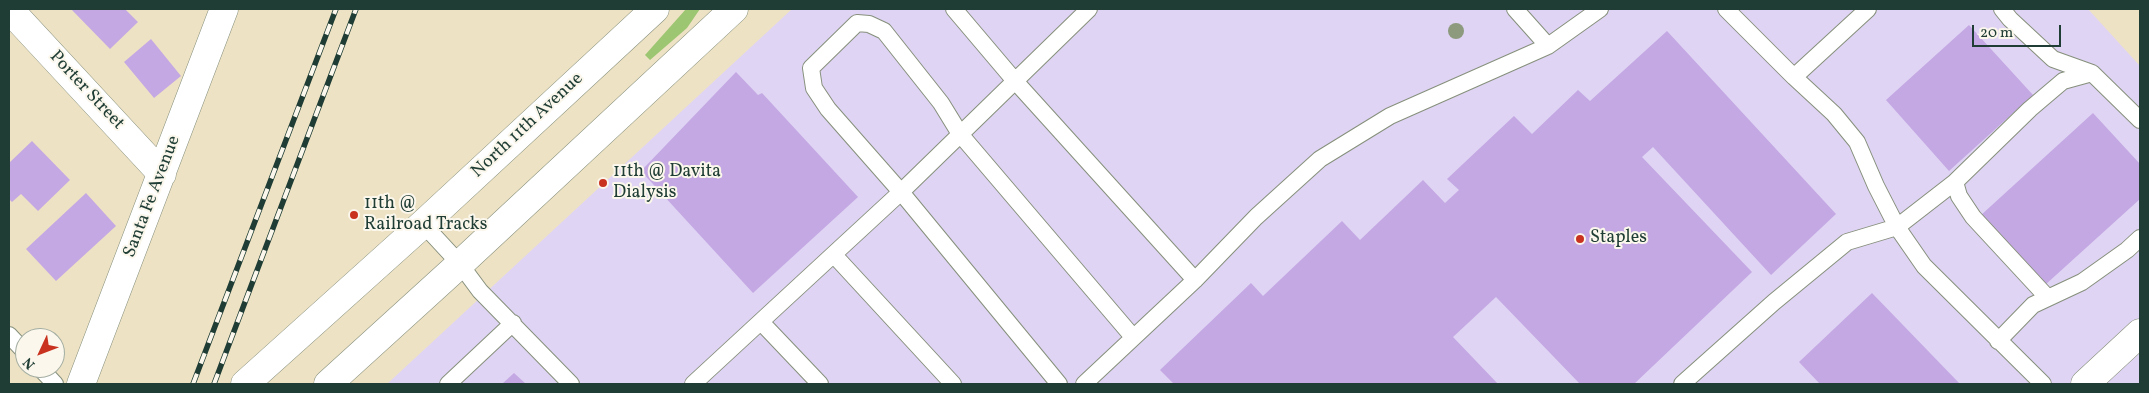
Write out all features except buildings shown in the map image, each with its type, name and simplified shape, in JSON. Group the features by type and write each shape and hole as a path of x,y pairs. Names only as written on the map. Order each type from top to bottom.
{"main road":[{"name":"Porter Street","path":"9,9 162,174"},
{"name":"Santa Fe Avenue","path":"81,384 224,9"},
{"name":"North 11th Avenue","path":"245,384 423,224 655,9"},
{"path":"328,384 734,9"},
{"path":"2085,384 2140,334"}],"lane":[{"path":"954,9 1015,81 1195,280"},
{"path":"702,381 761,322 901,192 1089,9"},
{"path":"1515,9 1548,46"},
{"path":"1084,384 1195,280 1256,217 1320,159 1390,116 1548,46 1600,9"},
{"path":"1726,9 1834,114 1857,142 1876,186 1897,227 1924,266 2043,384"},
{"path":"1794,77 1868,9"},
{"path":"2002,9 2053,59 2092,73 2140,120"},
{"path":"1059,384 901,192 828,109 814,88 811,68 857,22 869,24 884,31 941,103 960,134 1133,338"},
{"path":"1682,384 1774,302 1847,242 1897,227 1955,182 2030,109 2063,81 2092,73"},
{"path":"1955,182 1959,196 1973,217 2048,298"},
{"path":"423,224 460,264 480,291 571,384"},
{"path":"1998,341 2033,305 2082,282 2127,250 2140,238"},
{"path":"834,255 953,384"},
{"path":"761,322 820,384"},
{"path":"448,384 513,323"}],"shaded area":[{"path":"792,9 2088,9 2140,66 2140,384 387,384"}],"green space":[{"path":"686,9 700,9 687,28 650,60 645,55"}],"railway":[{"path":"193,384 336,9"},
{"path":"214,384 356,9"}],"place":[{"name":"11th @ Davita Dialysis","path":"603,183"},
{"name":"11th @ Railroad Tracks","path":"354,215"},
{"name":"Staples","path":"1580,239"}]}
